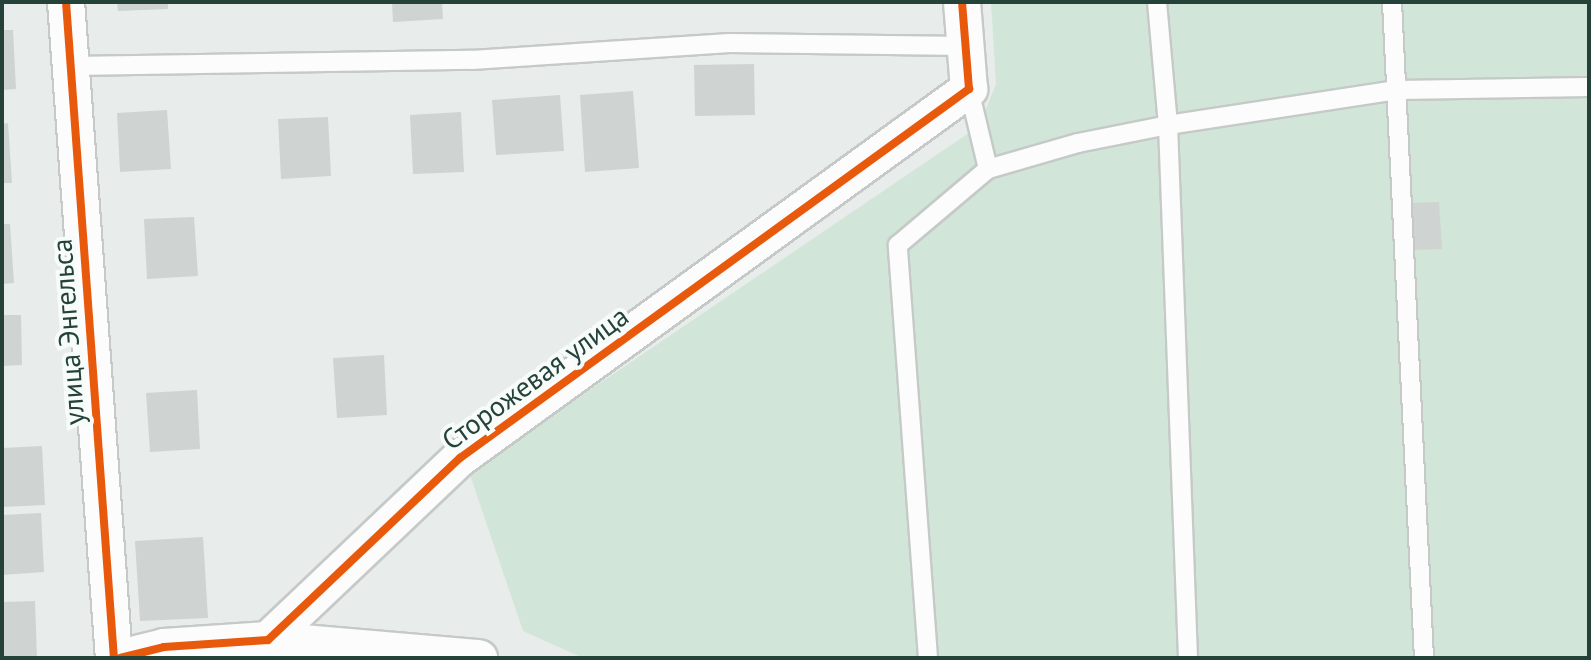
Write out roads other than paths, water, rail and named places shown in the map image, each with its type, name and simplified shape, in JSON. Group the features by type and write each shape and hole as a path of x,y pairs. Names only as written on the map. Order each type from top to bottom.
{"street":[{"name":"улица Энгельса","path":"66,2 114,658"},
{"path":"962,2 969,89"},
{"name":"Сторожевая улица","path":"268,640 460,458 969,89"},
{"path":"120,658 164,647 268,640 479,658"}],"lane":[{"path":"1157,2 1168,125 1188,658"},
{"path":"1392,2 1424,658"},
{"path":"72,66 472,60 729,43 966,46"},
{"path":"928,658 898,245 988,169 1078,143 1168,125 1398,90 1589,87"},
{"path":"969,89 988,169"}]}
